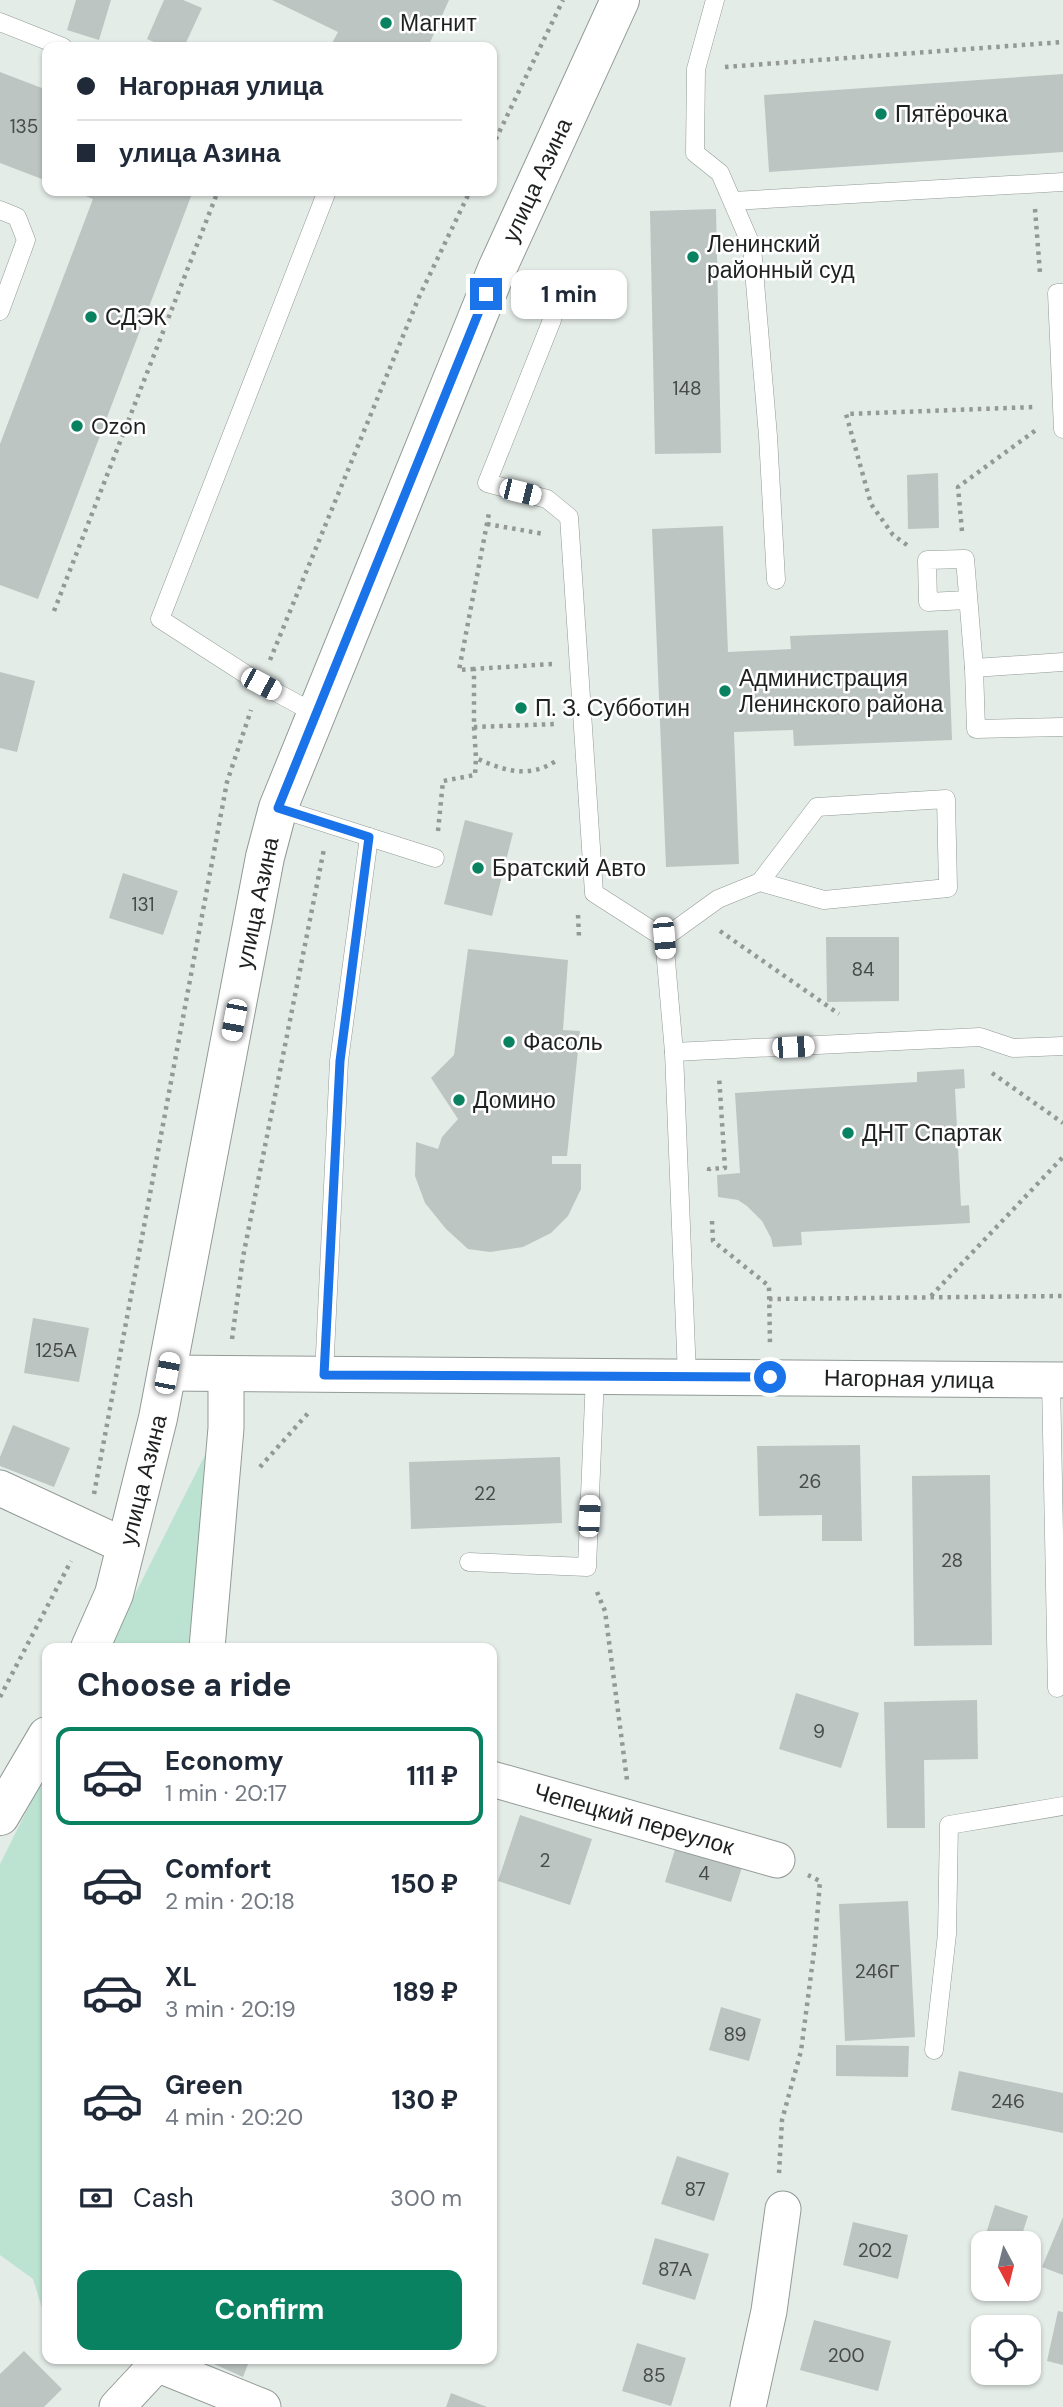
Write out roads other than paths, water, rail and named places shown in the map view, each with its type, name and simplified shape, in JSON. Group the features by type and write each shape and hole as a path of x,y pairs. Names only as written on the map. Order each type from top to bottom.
{"main road":[{"name":"улица Азина","path":"99,1642 127,1546 158,1418 265,857 278,808 497,269 620,0"},
{"path":"0,1816 42,1745"}],"street":[{"name":"Нагорная улица","path":"167,1373 1057,1380"},
{"path":"208,1643 226,1428 226,1375"},
{"path":"0,1488 127,1546"},
{"name":"Чепецкий переулок","path":"497,1780 777,1860"},
{"path":"748,2407 769,2311 783,2209"},
{"path":"117,2407 155,2364"},
{"path":"162,2364 262,2407"}],"lane":[{"path":"715,0 696,69 695,153 720,173 752,247 768,436 775,580"},
{"path":"0,22 50,42"},
{"path":"733,201 1063,182"},
{"path":"316,714 261,684 160,619 325,196"},
{"path":"0,210 17,217 26,240 0,310"},
{"path":"1060,293 1063,429"},
{"path":"552,320 487,483 547,499 569,517 594,893 664,938"},
{"path":"967,600 928,603 927,560 965,559 976,729 1063,727"},
{"path":"974,667 1063,662"},
{"path":"664,938 718,900 760,882 817,807 946,799 948,888 824,900 760,882"},
{"path":"278,808 435,858"},
{"path":"333,1375 340,1061 369,837"},
{"path":"664,938 674,1052 687,1376"},
{"path":"674,1052 980,1038 1013,1048 1063,1046"},
{"path":"469,1562 587,1567 595,1376"},
{"path":"1057,1380 1058,1688"},
{"path":"934,2050 947,1934 949,1825 1063,1806"}],"place":[{"name":"Магнит","path":"386,23"},
{"name":"Пятёрочка","path":"881,114"},
{"name":"Ленинский районный суд","path":"693,257"},
{"name":"СДЭК","path":"91,317"},
{"name":"Ozon","path":"77,426"},
{"name":"Администрация Ленинского района","path":"725,691"},
{"name":"П. З. Субботин","path":"521,708"},
{"name":"Братский Авто","path":"478,868"},
{"name":"Фасоль","path":"509,1042"},
{"name":"Домино","path":"459,1100"},
{"name":"ДНТ Спартак","path":"848,1133"}]}
